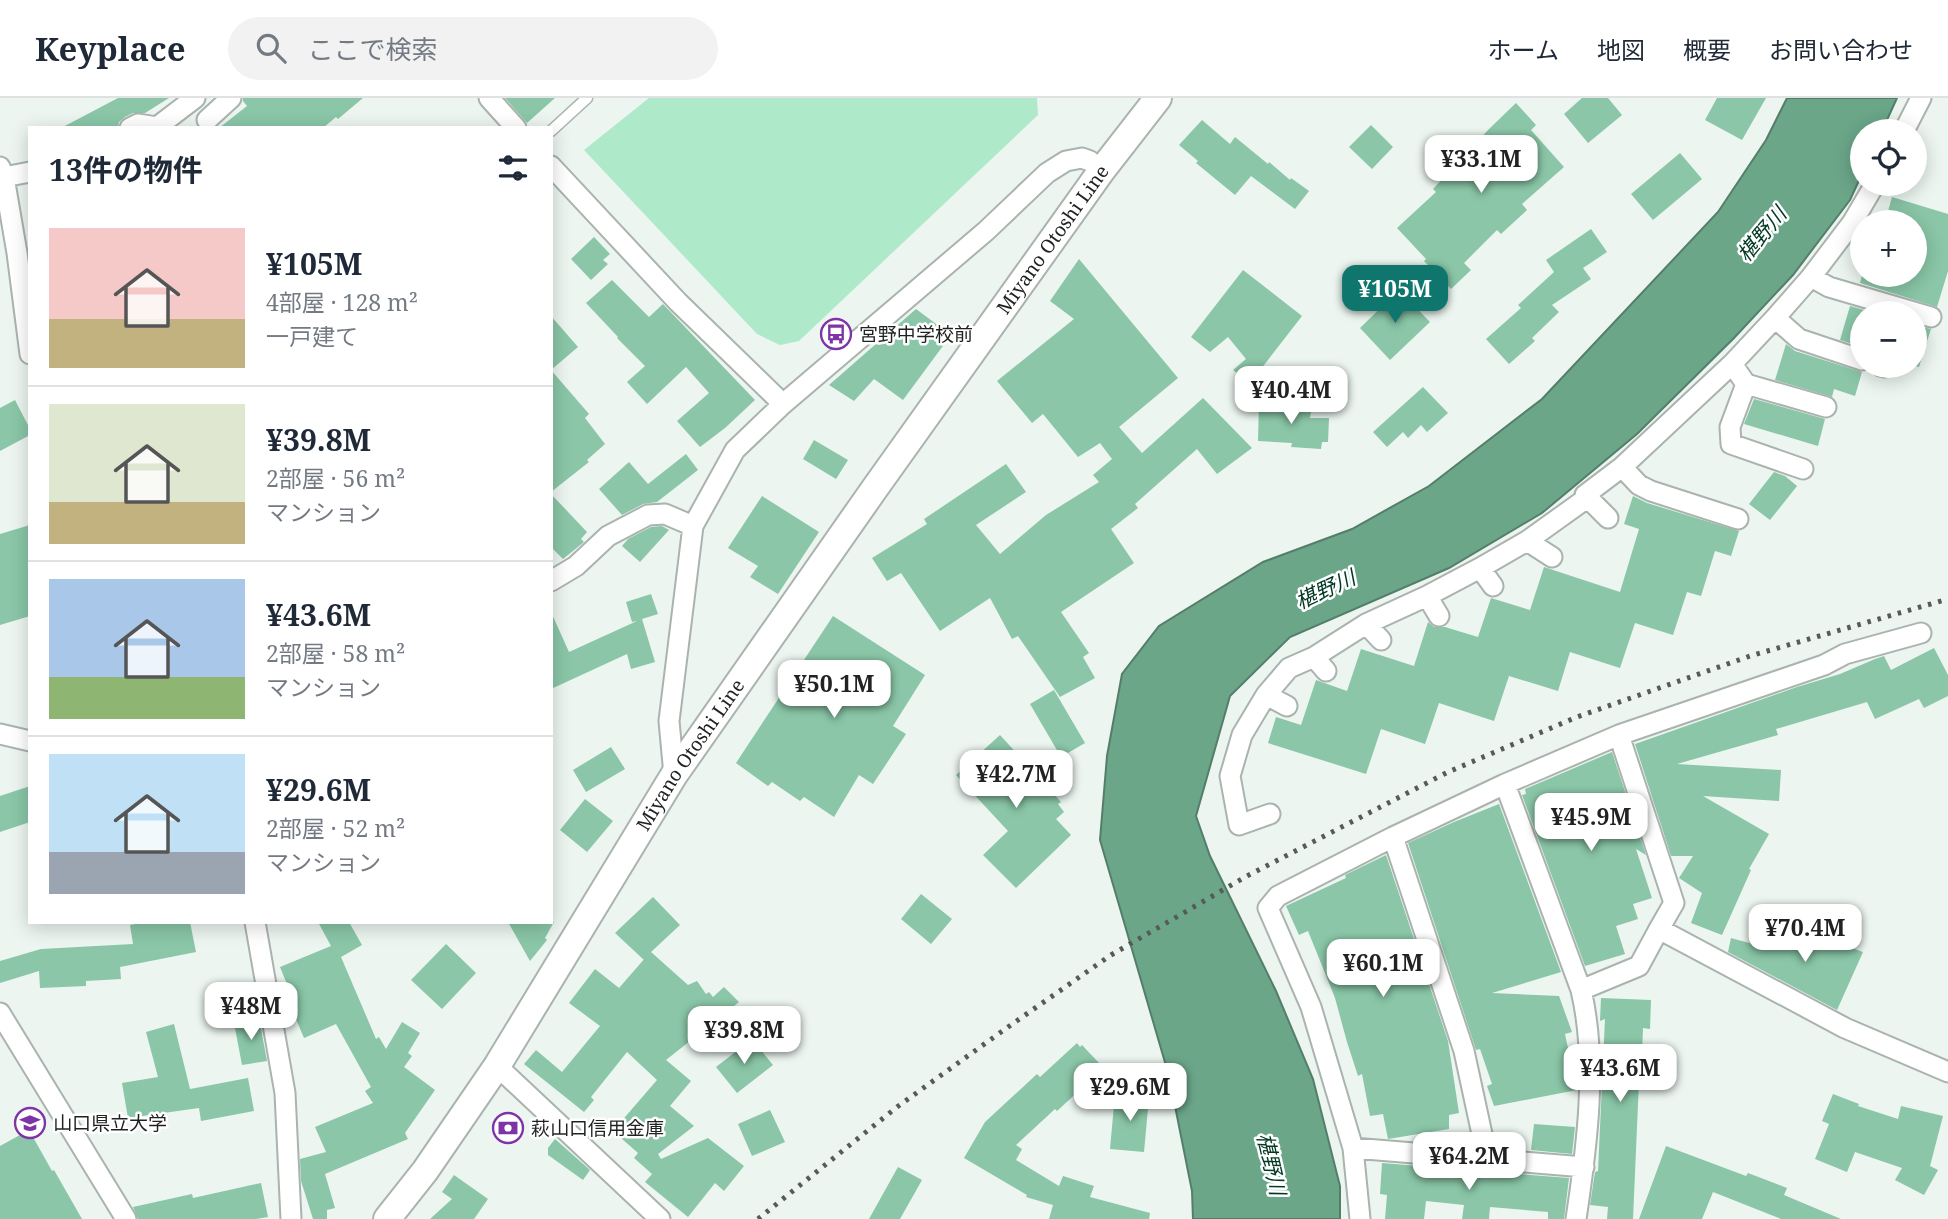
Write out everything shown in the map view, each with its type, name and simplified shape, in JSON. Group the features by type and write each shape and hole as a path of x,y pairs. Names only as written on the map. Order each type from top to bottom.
{"main road":[{"name":"Miyano Otoshi Line","path":"387,1219 425,1171 497,1066 674,775 1102,170 1158,98"}],"street":[{"path":"158,126 195,98"},
{"path":"207,120 231,98"},
{"path":"489,98 514,126"},
{"path":"1910,119 1921,98"},
{"path":"674,775 669,722 693,526 735,450 783,404 986,231 1047,173 1066,161 1082,158 1102,170"},
{"path":"553,168 678,302 783,404"},
{"path":"28,172 2,172 17,253 28,338"},
{"path":"1608,518 1585,495 1622,467 1732,364 1811,277 1852,223 1868,196"},
{"path":"1811,277 1829,287 1931,317"},
{"path":"1774,318 1799,339 1850,355"},
{"path":"1732,364 1746,384 1826,407"},
{"path":"1746,384 1730,428 1731,444 1803,469"},
{"path":"1622,467 1639,485 1651,491 1738,519"},
{"path":"1270,814 1239,825 1230,776 1242,734 1266,695 1289,668 1320,664 1366,624 1480,568 1527,541 1587,498"},
{"path":"555,573 576,566 608,536 648,515 665,514 693,526"},
{"path":"1527,541 1552,557"},
{"path":"1480,568 1493,586"},
{"path":"1427,596 1439,616"},
{"path":"1366,624 1381,640"},
{"path":"1360,1219 1353,1148 1311,1007 1268,908 1278,896 1505,784 1619,735 1824,665 1844,654 1920,633"},
{"path":"1266,695 1287,706"},
{"path":"0,734 28,741"},
{"path":"1581,990 1639,966 1674,903 1619,735"},
{"path":"1505,784 1581,990 1587,1018 1588,1090 1584,1167 1577,1219"},
{"path":"1393,837 1464,1051 1485,1148 1484,1158"},
{"path":"255,924 285,1093 291,1219"},
{"path":"1659,929 1845,1028 1948,1072"},
{"path":"0,1013 126,1219"},
{"path":"497,1066 660,1219"},
{"path":"1353,1148 1584,1167"}],"lane":[{"path":"553,129 587,98"}],"shaded area":[{"path":"649,98 1037,98 1038,115 799,341 780,345 757,334 584,150"}],"water":[{"name":"椹野川","path":"1787,98 1897,98 1887,119 1850,119 1852,196 1793,275 1637,434 1542,513 1449,568 1290,637 1230,696 1196,816 1210,856 1276,991 1313,1079 1340,1186 1340,1219 1193,1219 1192,1191 1169,1076 1100,840 1107,756 1122,674 1159,626 1263,562 1352,529 1429,486 1542,399 1718,212 1766,140"}],"building":[{"path":"118,98 169,98 145,113 133,113 125,117 118,126 65,126"},
{"path":"243,98 363,98 325,126 222,126 247,106"},
{"path":"505,98 555,98 527,123"},
{"path":"1582,98 1608,98 1622,115 1588,143 1564,114"},
{"path":"1717,98 1766,98 1742,140 1705,120"},
{"path":"1516,103 1536,125 1531,130 1564,167 1522,204 1527,210 1501,234 1497,230 1464,263 1471,270 1451,289 1397,228 1436,192 1433,189"},
{"path":"1202,120 1230,144 1235,137 1268,164 1269,162 1290,180 1291,178 1309,191 1295,209 1251,176 1235,195 1196,163 1198,161 1179,145"},
{"path":"1371,125 1393,147 1372,169 1349,147"},
{"path":"1680,153 1702,179 1653,220 1631,194"},
{"path":"1892,197 1948,214 1948,271 1937,307 1927,304 1927,301 1918,301 1873,287 1927,287 1927,210 1888,210"},
{"path":"1591,229 1607,252 1583,268 1591,279 1552,305 1559,312 1532,338 1535,341 1509,364 1486,339 1521,308 1518,305 1554,272 1546,260"},
{"path":"594,237 610,254 603,260 608,264 591,280 571,259"},
{"path":"1079,259 1178,378 1119,427 1142,453 1203,398 1252,448 1217,474 1197,449 1135,504 1138,508 1111,529 1134,563 1061,612 1089,653 1083,657 1095,678 1060,697 1018,636 1012,639 990,598 940,631 901,573 887,581 872,558 927,524 924,519 1006,464 1026,492 976,525 1000,554 1046,515 1099,482 1093,475 1112,459 1100,443 1078,457 1043,414 1032,423 997,381 1074,319 1050,301"},
{"path":"1243,270 1302,316 1250,383 1233,370 1246,359 1228,337 1210,352 1191,337"},
{"path":"612,280 649,317 663,304 755,400 700,447 677,421 709,393 686,367 647,404 627,382 645,366 586,303"},
{"path":"1399,290 1430,322 1390,360 1360,328"},
{"path":"1850,306 1850,343 1840,340"},
{"path":"916,309 951,335 903,400 874,379 854,401 829,385"},
{"path":"553,318 578,347 553,368"},
{"path":"1786,344 1795,351 1850,368 1850,378 1860,378 1855,396 1834,389 1832,397 1775,380"},
{"path":"553,372 589,414 585,418 605,444 587,460 589,462 553,490"},
{"path":"1423,387 1448,413 1427,432 1421,425 1408,438 1403,432 1387,447 1373,432"},
{"path":"1754,399 1825,419 1818,446 1744,424"},
{"path":"15,400 28,425 28,436 0,451 0,408"},
{"path":"1259,400 1281,401 1281,406 1296,407 1296,412 1311,412 1310,418 1329,418 1328,442 1322,442 1321,449 1291,447 1292,443 1258,441"},
{"path":"814,440 848,460 836,479 803,459"},
{"path":"686,454 698,470 657,502 643,504 622,515 599,489 629,462 648,484"},
{"path":"1774,472 1785,476 1797,486 1770,520 1749,504"},
{"path":"553,496 587,532 581,539 584,542 563,559 553,549"},
{"path":"762,496 819,532 778,594 750,577 758,566 728,548"},
{"path":"1633,496 1647,503 1739,531 1731,556 1715,551 1701,596 1687,592 1673,635 1635,623 1620,668 1570,652 1558,691 1509,676 1494,721 1439,703 1425,744 1381,729 1366,774 1268,743 1276,717 1301,725 1316,680 1347,691 1361,649 1414,666 1428,622 1434,627 1445,627 1478,637 1491,598 1530,610 1544,567 1620,592 1639,529 1624,524"},
{"path":"28,526 28,617 0,625 0,534"},
{"path":"662,526 669,530 640,562 622,546 628,539 651,527"},
{"path":"651,594 658,614 642,619 655,662 631,669 627,654 553,688 553,616 569,652 637,621 632,622 626,602"},
{"path":"833,616 925,675 893,726 906,734 873,784 859,775 834,817 804,797 800,801 772,782 768,786 736,763"},
{"path":"1934,648 1948,675 1948,696 1924,708 1919,699 1875,719 1867,702 1776,729 1778,735 1677,764 1781,770 1779,801 1703,796 1769,834 1749,869 1751,870 1722,935 1691,923 1702,893 1679,878 1693,856 1671,856 1635,744 1840,674 1884,656 1891,670"},
{"path":"1054,690 1085,743 1061,757 1030,704"},
{"path":"1000,735 1061,802 1058,804 1064,812 1056,819 1071,835 1016,888 983,855 1008,831 956,775"},
{"path":"611,747 625,769 586,792 573,770"},
{"path":"1612,752 1646,855 1636,849 1652,898 1633,904 1638,919 1616,926 1625,954 1585,966 1522,795 1526,794 1525,789"},
{"path":"28,787 28,823 0,832 0,796"},
{"path":"585,799 613,821 587,852 560,830"},
{"path":"1499,804 1561,972 1492,993 1559,996 1572,1032 1565,1034 1577,1090 1494,1106 1487,1086 1492,1084 1480,1049 1476,1050 1408,843"},
{"path":"1386,855 1448,1041 1459,1113 1449,1115 1449,1129 1388,1139 1383,1114 1370,1116 1362,1074 1358,1076 1335,998 1308,931 1299,935 1286,906 1346,878 1345,875"},
{"path":"921,894 952,919 931,944 901,919"},
{"path":"653,897 680,925 651,952 688,985 697,981 706,994 709,992 713,997 724,987 739,1002 666,1060 691,1081 670,1106 694,1126 658,1154 661,1159 708,1138 744,1166 724,1191 715,1183 688,1217 645,1182 652,1174 634,1158 638,1153 613,1131 657,1080 627,1052 591,1097 594,1100 584,1112 524,1064 536,1050 562,1072 600,1026 569,1003 595,969 619,988 644,960 615,933"},
{"path":"190,924 196,952 120,967 121,979 86,981 86,986 40,988 39,971 0,983 0,961 41,949 133,944 130,925"},
{"path":"319,924 350,924 362,945 341,957 376,1039 379,1037 386,1049 402,1022 420,1033 408,1053 412,1056 404,1067 435,1090 405,1133 408,1139 325,1174 335,1208 327,1210 327,1219 313,1219 301,1181 300,1159 326,1152 315,1127 373,1103 365,1091 371,1087 336,1024 304,1038 293,1012 298,1011 280,967 331,946"},
{"path":"509,924 553,924 545,938 547,940 530,961"},
{"path":"1806,931 1863,952 1837,1010 1728,952 1731,938 1760,946 1763,941 1768,944 1773,934 1797,947"},
{"path":"446,944 476,973 442,1009 411,980"},
{"path":"1601,998 1651,1000 1650,1029 1643,1028 1633,1219 1607,1219 1608,1207 1590,1205 1595,1172 1598,1171 1605,1019 1600,1021"},
{"path":"259,1018 267,1061 242,1065 234,1023"},
{"path":"174,1024 190,1089 248,1078 254,1111 201,1121 199,1108 128,1118 122,1083 158,1077 146,1032"},
{"path":"752,1039 773,1065 737,1093 716,1067"},
{"path":"1077,1043 1099,1063 1089,1072 1094,1077 1016,1145 1022,1149 1016,1160 1059,1186 1063,1176 1094,1186 1090,1197 1150,1213 1149,1219 1049,1219 1053,1205 1026,1197 1027,1195 964,1158 985,1122 1037,1074 1040,1077"},
{"path":"1115,1094 1149,1097 1144,1152 1110,1149"},
{"path":"1833,1094 1859,1104 1858,1106 1898,1119 1901,1106 1943,1116 1930,1166 1938,1170 1924,1195 1895,1180 1902,1168 1855,1152 1847,1172 1815,1159 1829,1124 1822,1121"},
{"path":"770,1110 785,1142 752,1156 738,1124"},
{"path":"1534,1124 1575,1127 1572,1154 1531,1150"},
{"path":"29,1130 82,1219 0,1219 0,1146"},
{"path":"555,1139 590,1170 583,1180 548,1155 548,1148"},
{"path":"1666,1146 1746,1176 1748,1173 1787,1188 1784,1195 1841,1219 1781,1219 1713,1192 1702,1219 1639,1219"},
{"path":"1382,1163 1569,1178 1564,1219 1548,1219 1548,1212 1490,1207 1489,1219 1462,1219 1464,1205 1426,1201 1424,1219 1385,1219 1387,1195 1380,1194"},
{"path":"898,1167 922,1180 900,1219 869,1219"},
{"path":"454,1175 488,1199 474,1219 430,1219 452,1199 442,1192"},
{"path":"261,1183 268,1217 138,1219 133,1207 192,1194 193,1198"}],"railway":[{"path":"758,1219 897,1107 1008,1027 1111,955 1247,876 1448,772 1577,717 1750,656 1948,599"}],"place":[{"name":"宮野中学校前","path":"836,334"},
{"name":"山口県立大学","path":"30,1123"},
{"name":"萩山口信用金庫","path":"508,1128"}]}
